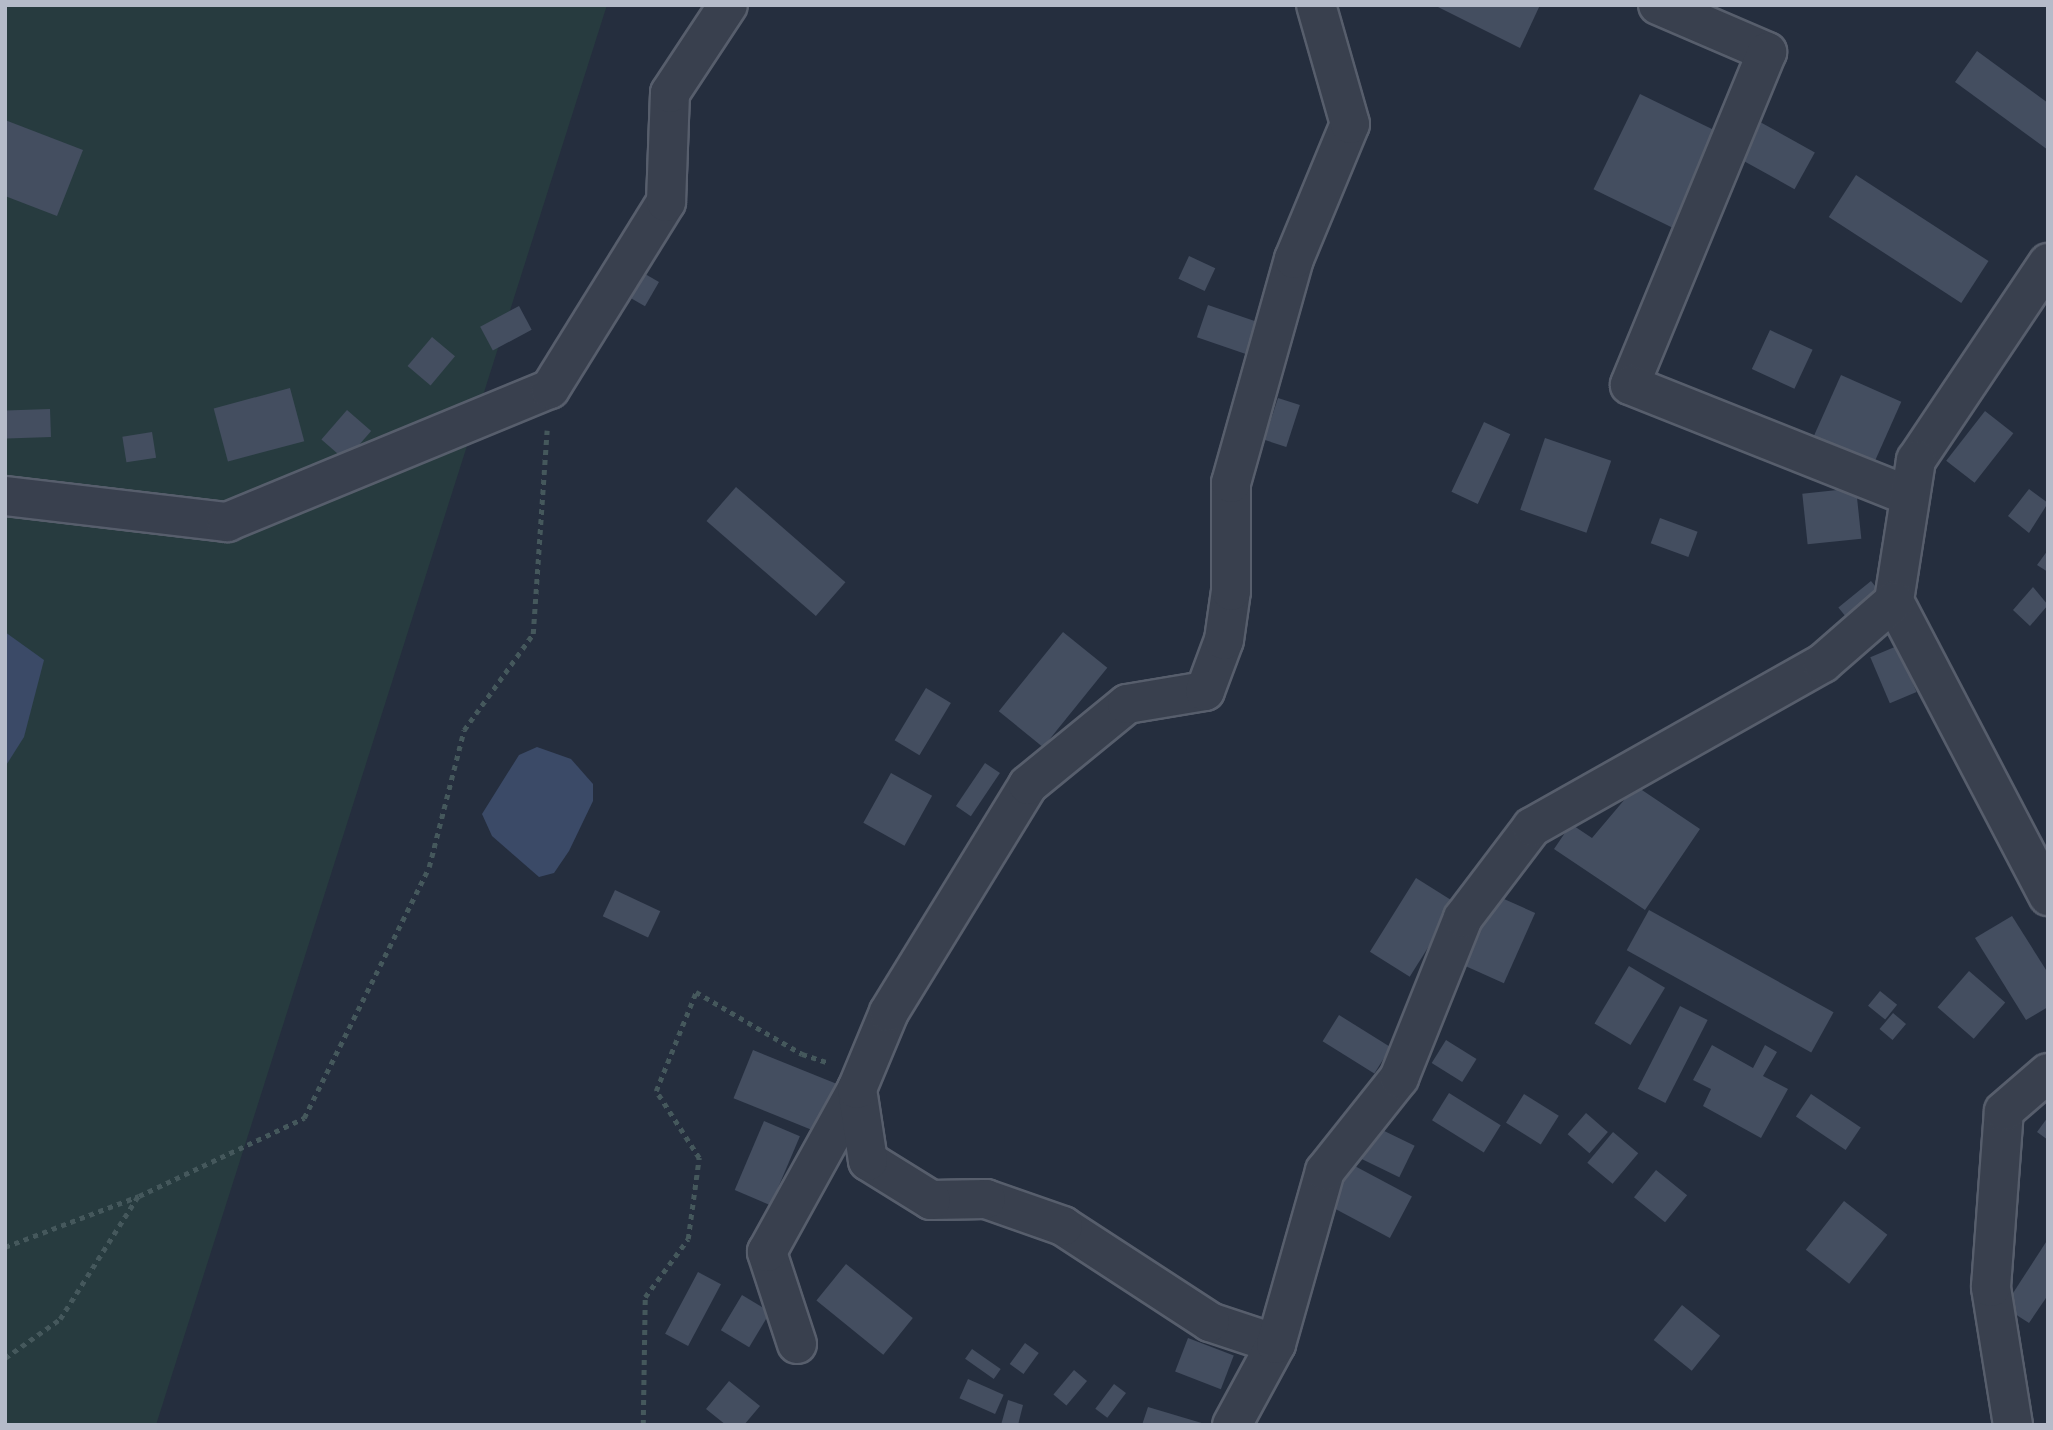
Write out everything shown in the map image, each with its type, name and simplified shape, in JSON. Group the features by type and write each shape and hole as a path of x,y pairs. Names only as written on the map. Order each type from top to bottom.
{"street":[{"path":"5,496 227,522 550,389 666,202 670,93 728,5"},
{"path":"797,1344 767,1252 859,1080 889,1012 1027,785 1127,704 1205,691 1224,640 1231,591 1231,483 1294,259 1350,124 1316,5"},
{"path":"1658,5 1767,52 1630,385 1909,496"},
{"path":"2048,263 1916,460 1894,601 2048,896"},
{"path":"1232,1425 1276,1344 1325,1171 1399,1078 1463,918 1532,827 1823,663 1894,601"},
{"path":"2013,1425 1991,1287 2004,1111 2048,1073"},
{"path":"859,1080 868,1161 931,1200 986,1199 1063,1226 1210,1322 1276,1344"}],"path":[{"path":"5,1247 139,1196 304,1118 429,866 464,730 533,634 550,389"},
{"path":"643,1425 645,1297 688,1238 699,1158 656,1091 696,992 802,1055 859,1080"},
{"path":"5,1358 60,1319 139,1196"}],"green space":[{"path":"5,5 607,5 156,1425 5,1425"}],"water":[{"path":"5,632 44,660 24,737 5,767"},
{"path":"537,747 571,759 593,784 593,801 569,851 554,873 539,877 492,836 482,814 519,755"}],"building":[{"path":"1434,5 1540,5 1520,48"},
{"path":"1977,51 2048,103 2048,150 1955,82"},
{"path":"1640,94 1723,134 1676,230 1594,189"},
{"path":"1751,117 1815,152 1794,189 1731,154"},
{"path":"5,120 83,150 57,216 5,196"},
{"path":"1856,175 1989,261 1961,303 1829,217"},
{"path":"1189,256 1215,268 1205,291 1178,279"},
{"path":"633,267 659,282 645,306 619,291"},
{"path":"1208,305 1262,324 1251,356 1197,337"},
{"path":"519,306 532,330 493,350 480,327"},
{"path":"1770,330 1813,350 1794,389 1752,369"},
{"path":"432,337 455,356 431,385 408,366"},
{"path":"1841,375 1901,402 1873,466 1813,439"},
{"path":"290,388 304,441 228,462 214,408"},
{"path":"1278,398 1300,405 1286,447 1264,440"},
{"path":"50,409 51,437 7,439 6,411"},
{"path":"347,410 371,431 346,460 321,439"},
{"path":"1985,411 2013,433 1975,483 1946,461"},
{"path":"1484,422 1510,434 1478,504 1451,492"},
{"path":"152,432 156,458 126,462 122,437"},
{"path":"1545,438 1611,461 1586,533 1520,510"},
{"path":"736,487 845,582 816,616 706,521"},
{"path":"1856,488 1861,539 1808,544 1802,494"},
{"path":"2029,489 2048,503 2029,533 2008,516"},
{"path":"1660,518 1698,532 1688,557 1651,543"},
{"path":"2048,550 2048,572 2037,565"},
{"path":"1871,581 1885,598 1852,625 1838,607"},
{"path":"2033,587 2048,605 2030,626 2013,610"},
{"path":"1063,632 1107,668 1043,747 999,711"},
{"path":"1897,646 1917,692 1890,703 1870,657"},
{"path":"926,688 951,703 919,755 895,740"},
{"path":"985,763 1000,773 971,816 956,806"},
{"path":"891,773 932,796 904,846 863,823"},
{"path":"1636,786 1700,829 1645,910 1554,849 1571,824 1592,838"},
{"path":"1416,878 1456,903 1410,977 1370,952"},
{"path":"615,890 660,911 648,937 603,916"},
{"path":"1495,895 1535,913 1504,983 1464,965"},
{"path":"1649,910 1834,1012 1811,1053 1627,950"},
{"path":"2012,916 2048,973 2048,1007 2026,1020 1975,938"},
{"path":"1629,966 1665,988 1630,1045 1594,1023"},
{"path":"1969,971 2005,1002 1974,1039 1938,1007"},
{"path":"1880,991 1897,1005 1885,1020 1868,1006"},
{"path":"1680,1006 1708,1020 1665,1103 1638,1089"},
{"path":"1893,1013 1906,1024 1893,1040 1880,1029"},
{"path":"1339,1015 1391,1047 1374,1074 1323,1041"},
{"path":"1446,1040 1477,1059 1462,1082 1432,1063"},
{"path":"1712,1045 1753,1068 1765,1045 1777,1052 1763,1076 1788,1089 1761,1138 1703,1106 1711,1089 1693,1080"},
{"path":"753,1050 840,1085 821,1133 734,1098"},
{"path":"1449,1093 1501,1125 1484,1152 1432,1120"},
{"path":"1524,1094 1559,1116 1541,1145 1506,1123"},
{"path":"1811,1094 1861,1128 1846,1150 1796,1116"},
{"path":"1586,1113 1608,1132 1590,1153 1568,1134"},
{"path":"2048,1117 2048,1140 2037,1132"},
{"path":"764,1121 800,1136 771,1205 735,1190"},
{"path":"1376,1127 1415,1146 1399,1177 1361,1158"},
{"path":"1613,1132 1638,1153 1613,1184 1587,1163"},
{"path":"1351,1164 1412,1196 1390,1238 1329,1205"},
{"path":"1656,1170 1687,1195 1665,1222 1634,1197"},
{"path":"1844,1201 1887,1235 1849,1284 1806,1250"},
{"path":"2048,1239 2048,1295 2029,1323 2004,1307"},
{"path":"846,1264 913,1318 883,1355 816,1301"},
{"path":"698,1272 721,1284 688,1346 665,1334"},
{"path":"742,1295 770,1312 749,1347 721,1330"},
{"path":"1682,1305 1720,1336 1692,1371 1654,1340"},
{"path":"1188,1338 1234,1356 1221,1389 1175,1372"},
{"path":"1025,1343 1039,1353 1023,1374 1010,1364"},
{"path":"972,1349 1001,1369 994,1379 965,1359"},
{"path":"1074,1370 1087,1381 1066,1405 1053,1395"},
{"path":"968,1379 1004,1395 995,1414 959,1398"},
{"path":"729,1381 760,1406 744,1425 726,1425 706,1409"},
{"path":"1114,1384 1126,1393 1107,1418 1095,1409"},
{"path":"1008,1400 1023,1405 1018,1425 1001,1425"},
{"path":"1148,1407 1205,1424 1205,1425 1142,1425"}]}
